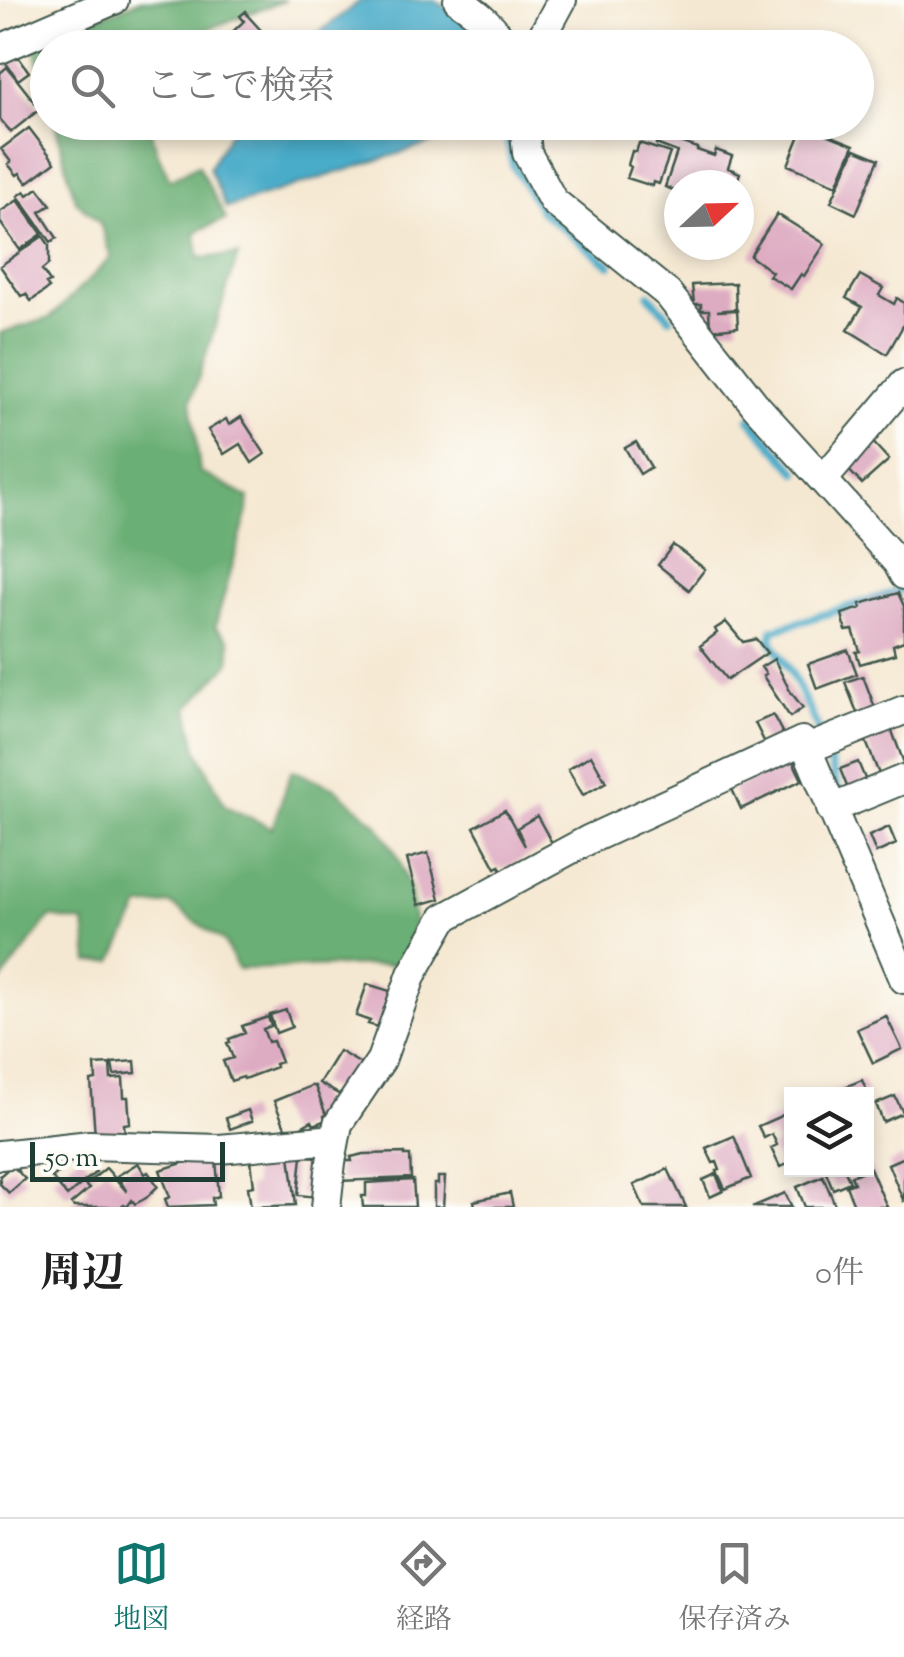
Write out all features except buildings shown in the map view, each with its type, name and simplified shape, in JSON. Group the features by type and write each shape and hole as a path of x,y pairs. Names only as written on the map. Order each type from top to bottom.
{"street":[{"path":"44,30 114,0"},
{"path":"458,0 494,30"},
{"path":"546,30 562,0"},
{"path":"0,49 30,36"},
{"path":"526,140 528,153 552,201 668,294 756,406 898,562 904,575"},
{"path":"823,480 904,384"},
{"path":"326,1207 338,1124 382,1060 412,974 444,918 588,840 802,741 818,744 904,710"},
{"path":"818,744 904,979"},
{"path":"840,806 904,778"},
{"path":"0,1155 90,1145 219,1149 335,1138"}],"green space":[{"path":"141,0 286,0 205,30 66,30"},
{"path":"59,140 153,140 170,180 198,165 226,219 195,232 200,258 238,255 191,401 200,472 249,498 215,627 230,640 230,662 188,708 197,749 225,806 272,828 292,770 335,788 378,825 398,857 411,893 415,928 409,964 238,969 224,942 171,904 140,907 113,961 89,962 85,923 50,917 0,983 0,333 50,318 111,258 100,223 75,200"}],"water":[{"path":"361,0 434,0 475,30 323,30"},
{"path":"225,140 442,140 226,208 209,168"}],"waterway":[{"path":"507,140 513,165 541,211 610,265"},
{"path":"649,295 670,318"},
{"path":"750,419 797,472"},
{"path":"821,735 771,640 773,630 901,591 897,582"},
{"path":"826,748 839,792"}]}
